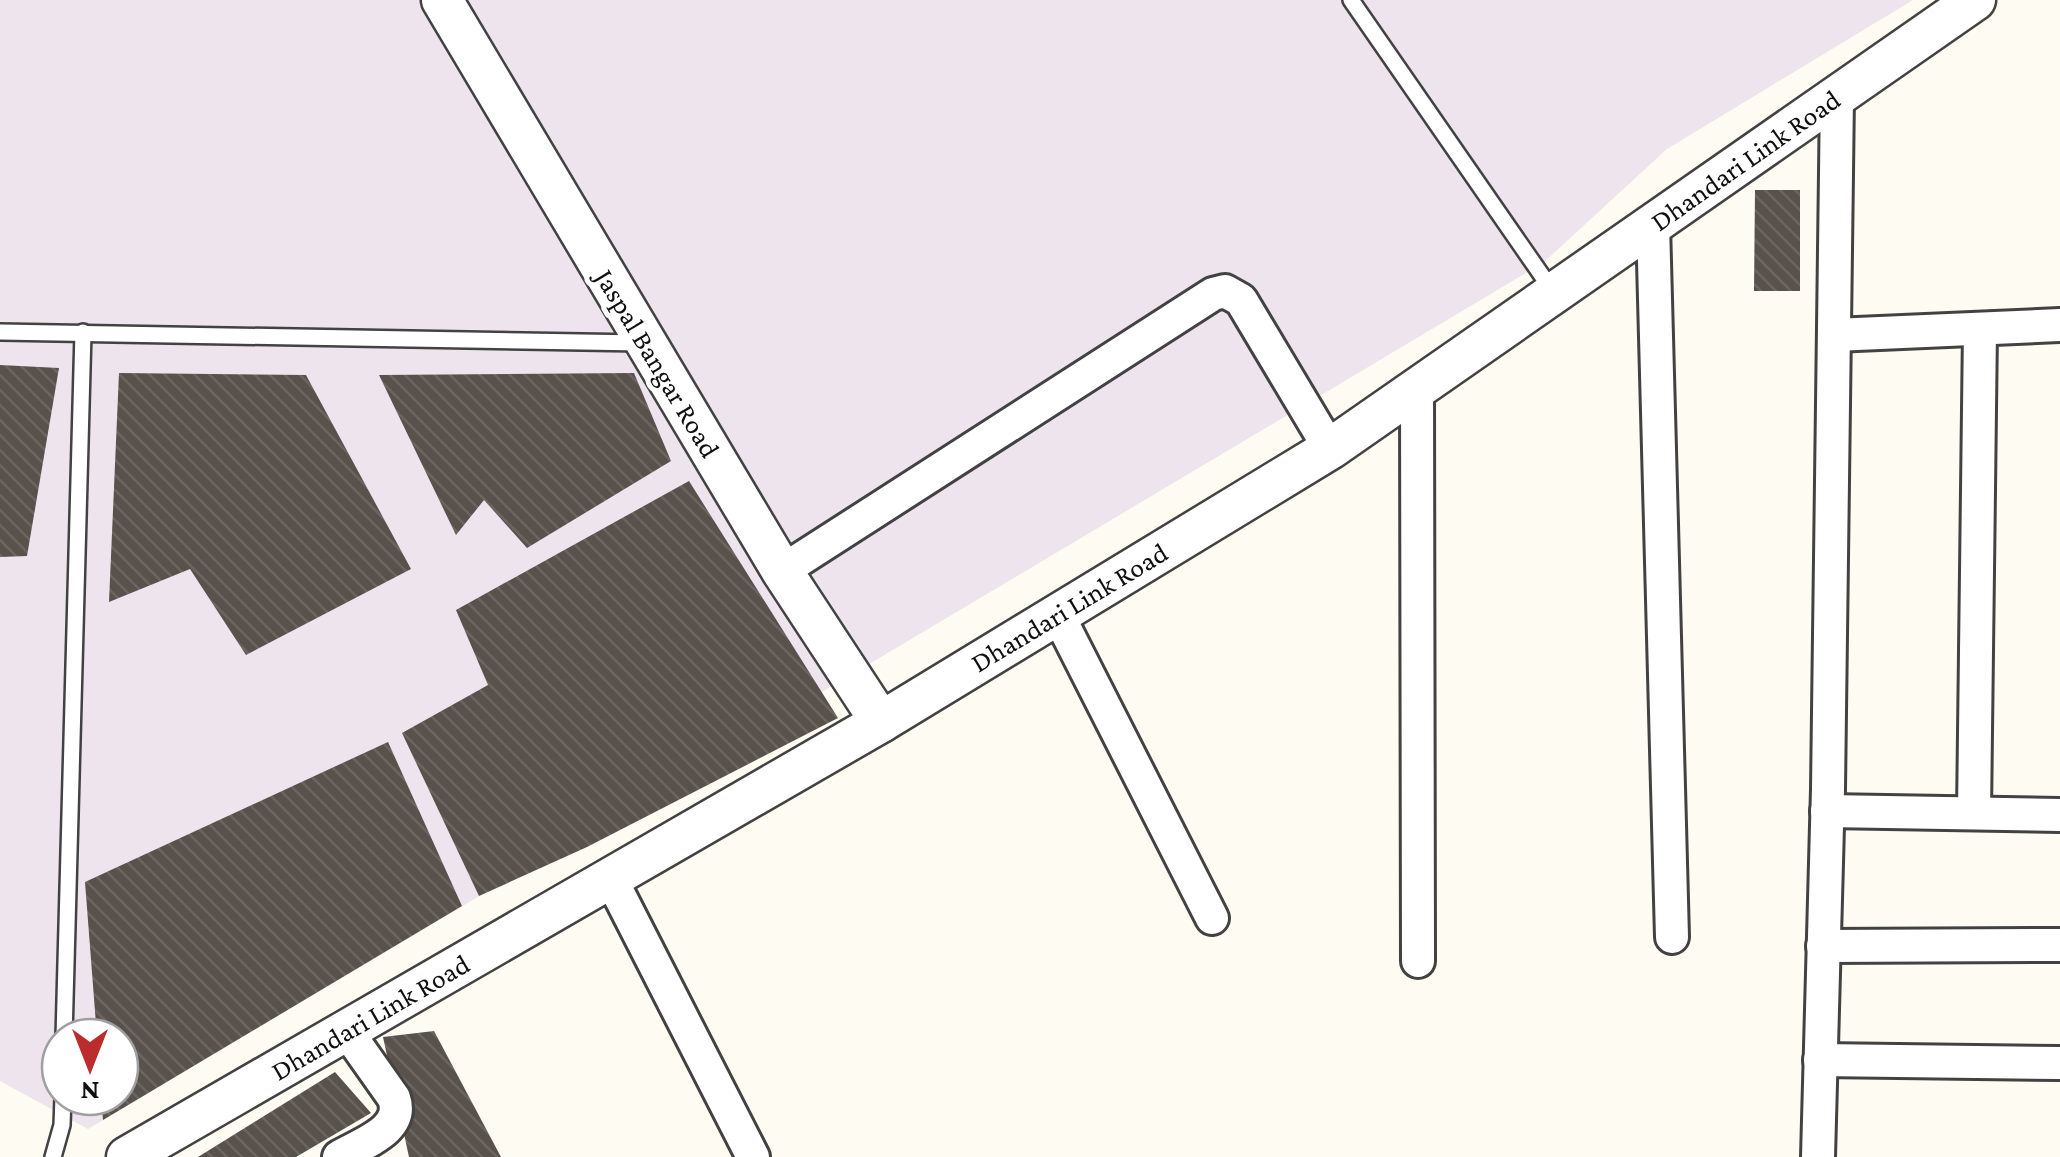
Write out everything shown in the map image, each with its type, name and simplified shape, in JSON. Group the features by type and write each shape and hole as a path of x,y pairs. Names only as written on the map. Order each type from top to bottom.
{"street":[{"name":"Jaspal Bangar Road","path":"442,0 782,571 881,722"},
{"name":"Dhandari Link Road","path":"127,1157 881,722 1330,449 1976,0"},
{"path":"1818,1157 1837,96"},
{"path":"1653,224 1672,938"},
{"path":"782,571 1213,294 1225,290 1241,300 1330,449"},
{"path":"1834,335 2060,325"},
{"path":"1974,813 1980,328"},
{"path":"1417,388 1418,962"},
{"path":"1058,614 1212,918"},
{"path":"1827,811 2060,815"},
{"path":"610,878 754,1157"},
{"path":"1824,946 2060,945"},
{"path":"339,1157 389,1128 397,1119 398,1110 394,1098 346,1030"},
{"path":"1820,1060 2060,1063"}],"lane":[{"path":"1351,0 1554,293"},
{"path":"0,332 646,344"},
{"path":"65,1017 82,332"},
{"path":"53,1157 61,1117"}],"shaded area":[{"path":"0,0 1913,0 1667,149 1543,263 140,1098 140,1017 40,1017 40,1103 0,1081"},
{"path":"66,1117 108,1117 88,1129"}],"building":[{"path":"1755,190 1800,190 1800,291 1754,291"},
{"path":"0,365 59,368 27,556 0,557"},
{"path":"119,373 306,375 411,569 246,655 190,569 109,602"},
{"path":"634,373 671,461 527,548 484,500 456,535 379,375"},
{"path":"689,481 838,718 587,847 479,896 402,733 488,685 456,610"},
{"path":"388,742 462,906 140,1098 140,1017 95,1017 85,882"},
{"path":"434,1031 501,1157 409,1157 383,1037"},
{"path":"335,1072 371,1113 296,1157 198,1157"}]}
